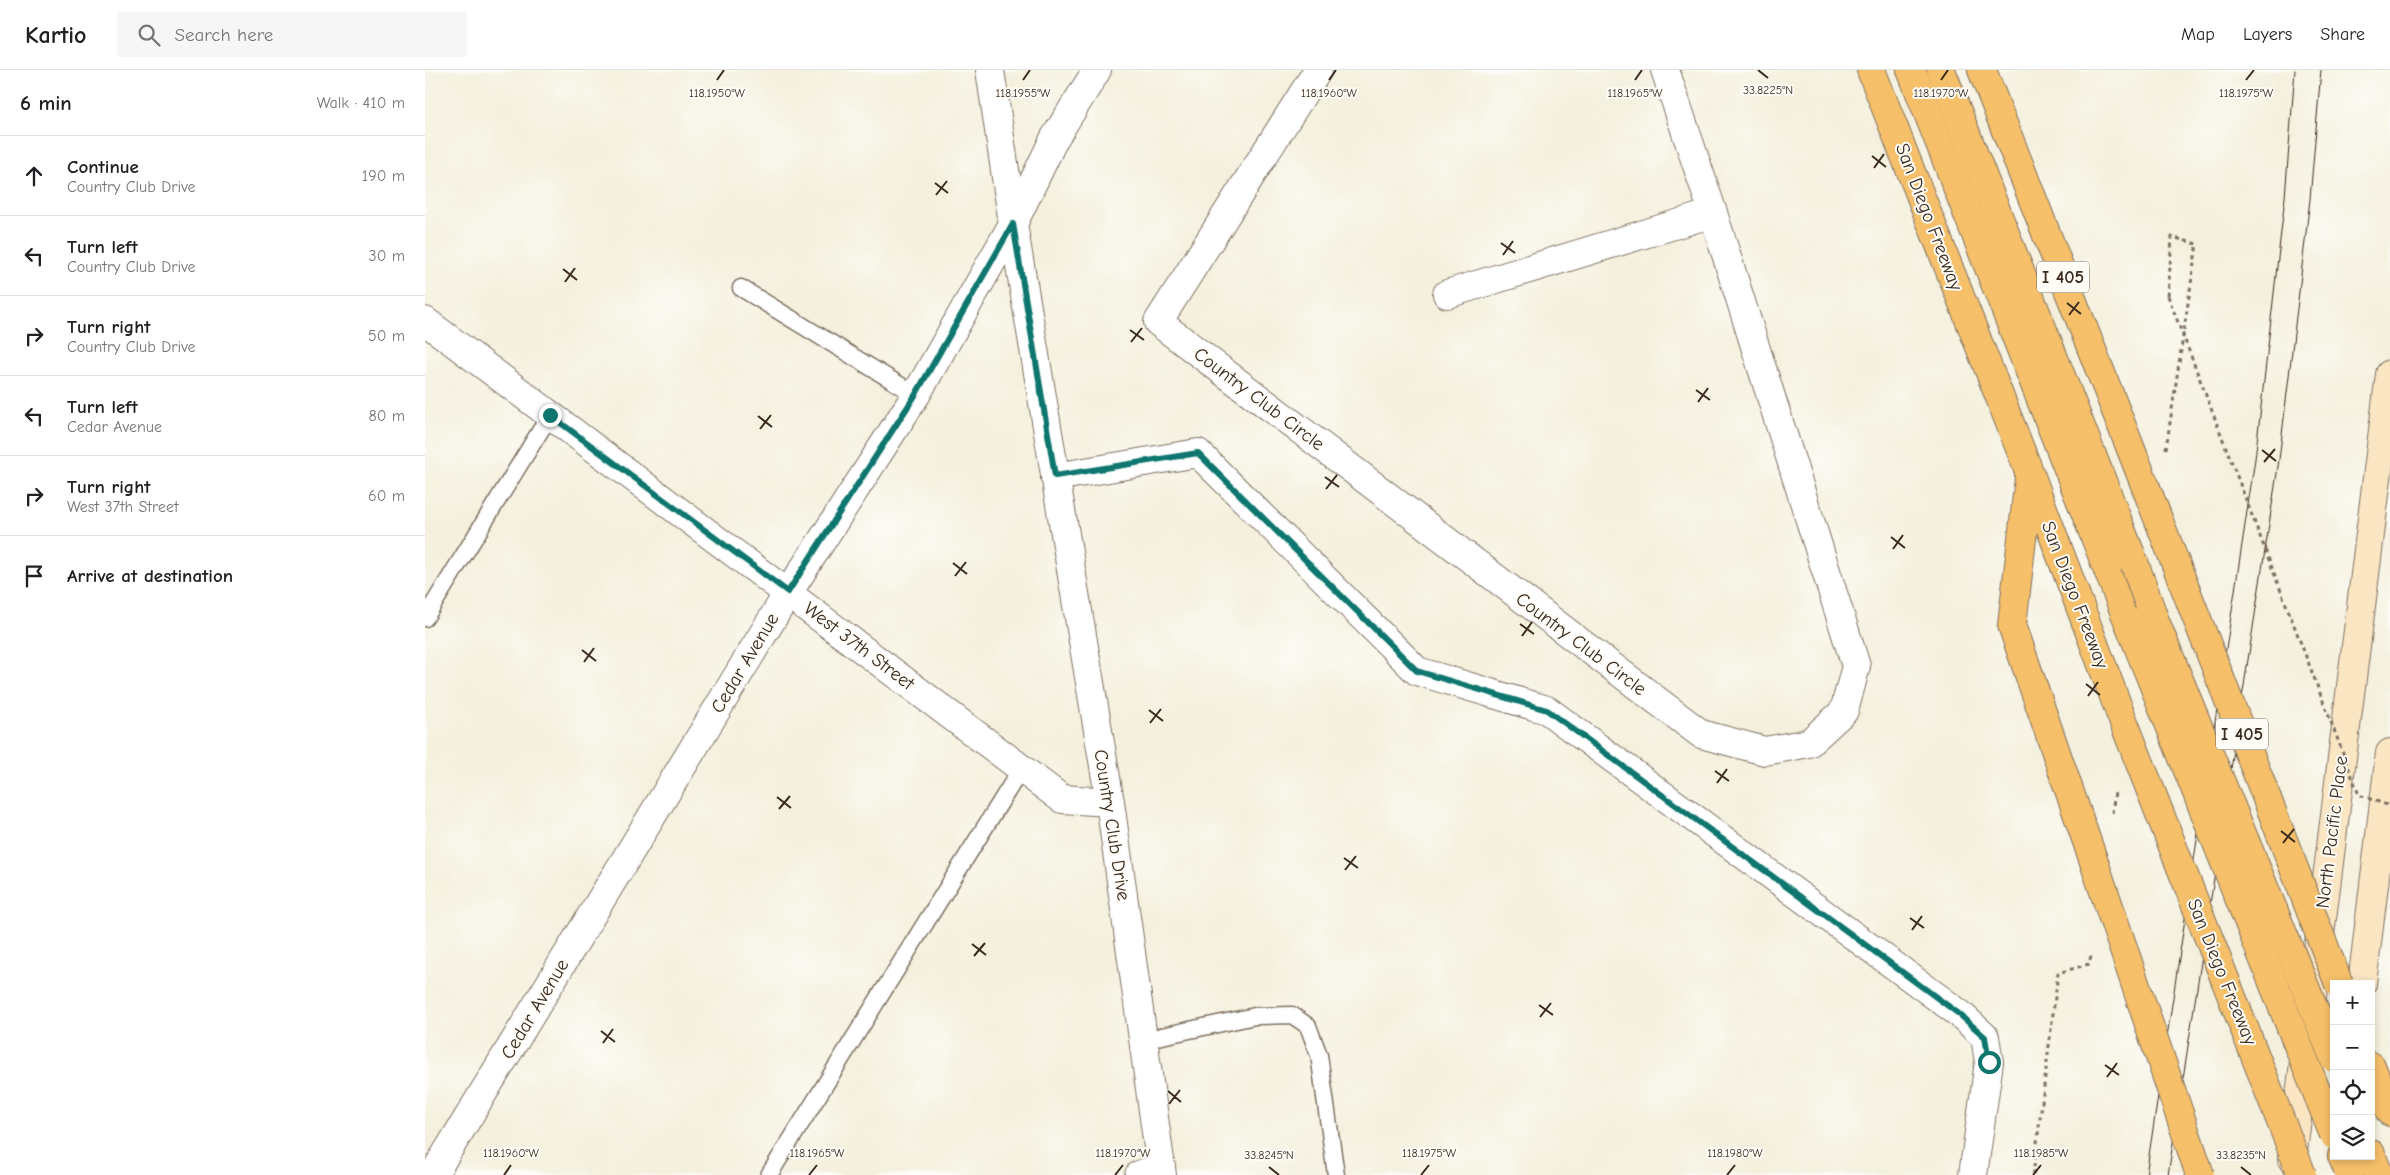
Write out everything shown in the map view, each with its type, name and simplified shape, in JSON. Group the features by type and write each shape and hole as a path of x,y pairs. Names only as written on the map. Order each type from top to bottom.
{"highway":[{"name":"San Diego Freeway","path":"1871,70 2030,474 2119,710 2302,1175"},
{"path":"1911,70 2128,621 2330,1125"},
{"path":"1941,70 2135,566 2158,630 2330,1048"},
{"name":"I 405","path":"1981,70 2337,980"},
{"path":"2030,474 2012,625 2199,1175"},
{"path":"2375,1054 2390,1070"},
{"path":"2373,1070 2390,1112"},
{"path":"2344,1160 2350,1175"},
{"path":"2373,1160 2379,1175"}],"main road":[{"name":"North Pacific Place","path":"2289,1175 2390,374"},
{"path":"2362,980 2390,752"},
{"path":"2339,1175 2341,1160"}],"street":[{"name":"Country Club Drive","path":"990,70 1013,224 1109,802 1143,1040 1154,1172"},
{"name":"Cedar Avenue","path":"433,1175 788,592 916,394 1013,224 1054,138 1097,70"},
{"name":"Country Club Circle","path":"1318,70 1158,322 1701,734 1765,751 1809,743 1845,711 1856,666 1713,214 1665,70"},
{"path":"1447,294 1713,214"},
{"name":"West 37th Street","path":"425,321 1062,799 1109,802"},
{"path":"1055,476 1198,453 1417,671 1547,710 1959,1014 1985,1037 1989,1062 1973,1175"}],"lane":[{"path":"741,288 916,394"},
{"path":"425,618 550,415"},
{"path":"769,1175 1021,769"},
{"path":"1143,1040 1255,1016 1293,1015 1308,1026 1319,1055 1336,1175"}],"path":[{"path":"2168,296 2359,795 2390,806"}],"tram line":[{"path":"2146,1175 2255,459 2285,197 2295,70"},
{"path":"2168,1175 2279,460 2310,199 2321,70"}],"route":[{"path":"550,415 788,592 916,394 1013,224 1055,476 1198,453 1417,671 1547,710 1959,1014 1985,1037 1989,1062"}]}
